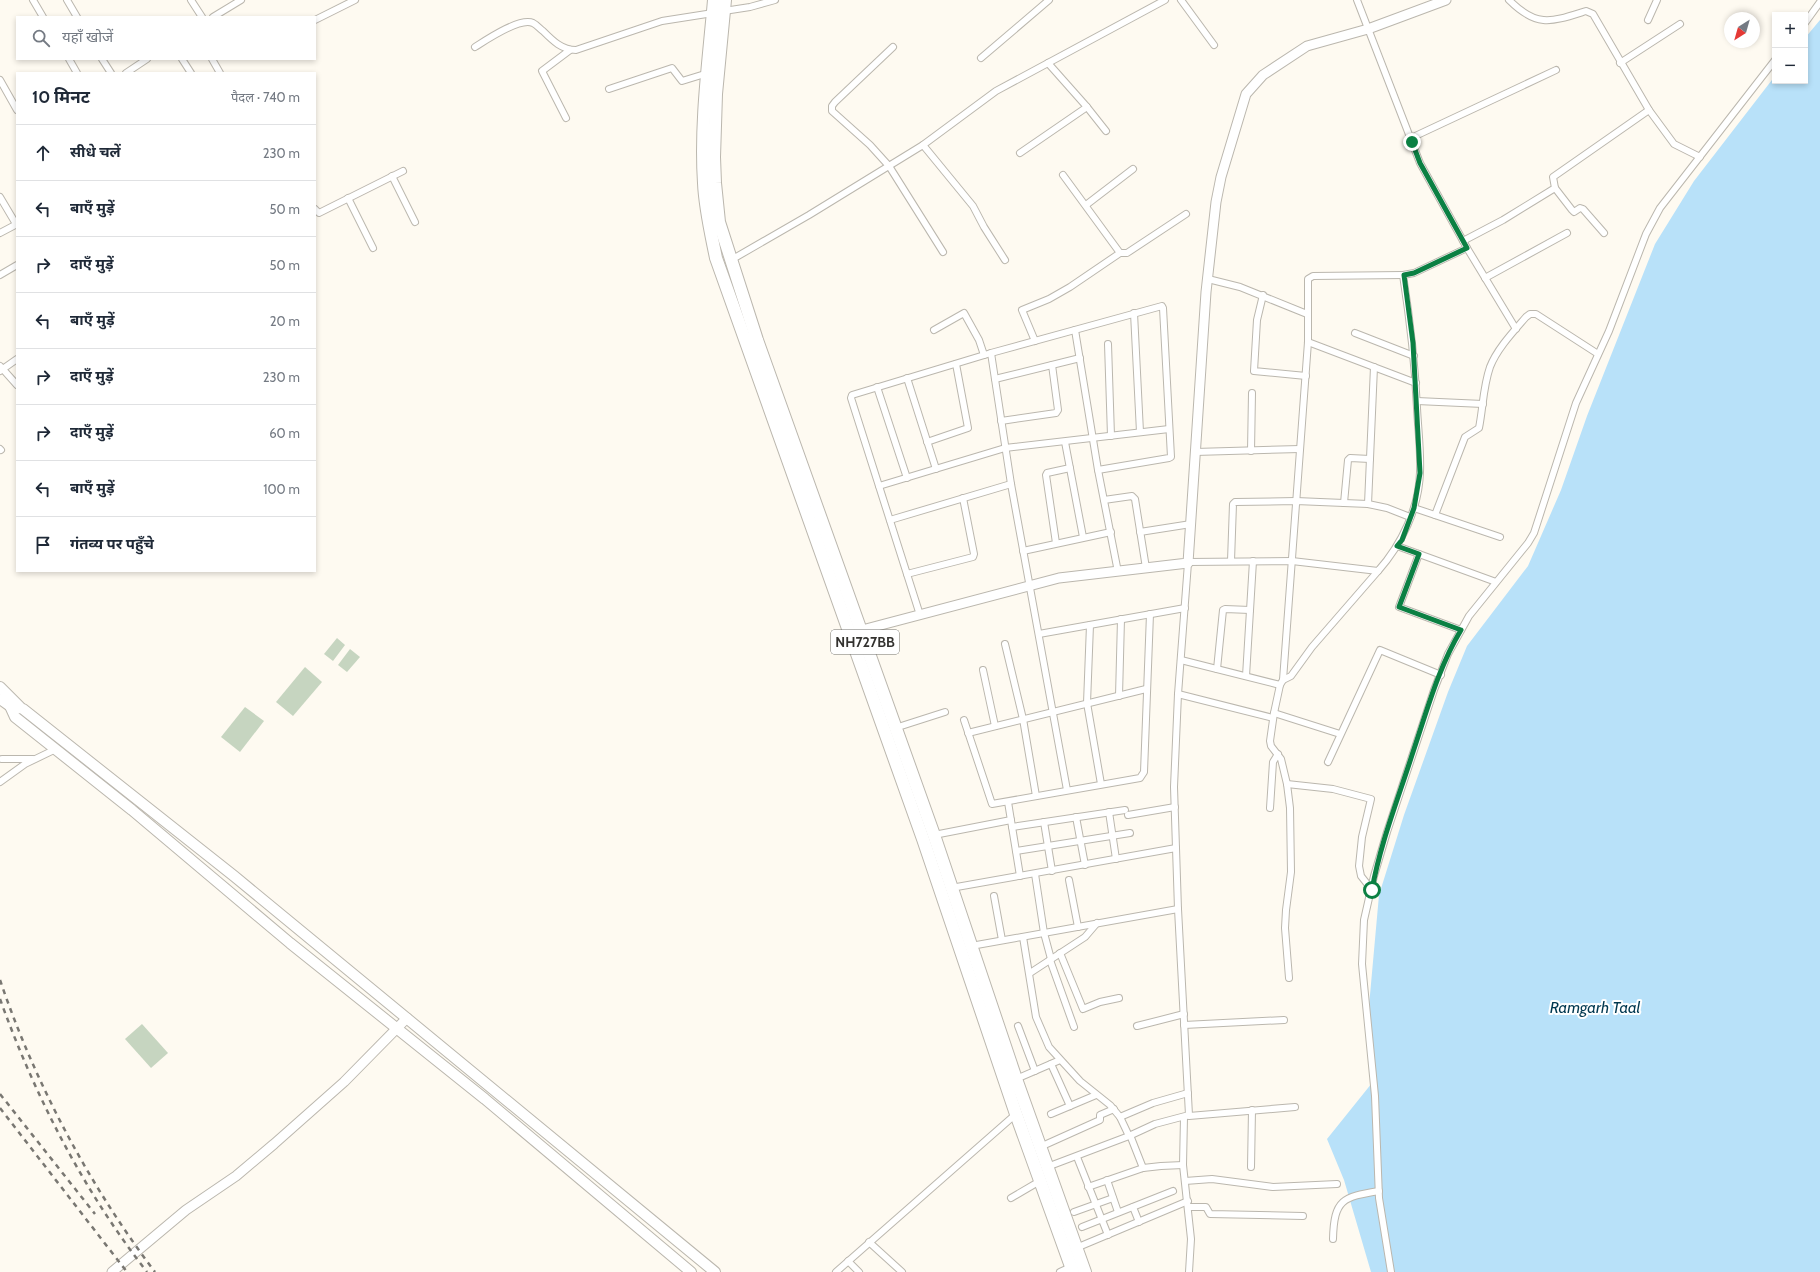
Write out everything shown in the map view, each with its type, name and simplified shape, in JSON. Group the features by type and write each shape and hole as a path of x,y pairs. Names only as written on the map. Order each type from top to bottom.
{"highway":[{"name":"NH727BB","path":"714,0 721,8 714,157 715,183 720,222 756,340 862,630 895,728 934,835 970,946 1016,1079 1022,1112 1040,1181 1078,1268"},
{"name":"NH727BB","path":"721,8 708,73 703,157 704,184 709,224 716,258 1022,1112 1040,1147 1076,1248 1078,1268"}],"main road":[{"path":"0,687 11,709 234,876 715,1272"},
{"path":"0,699 56,749 132,810 286,939 398,1028 691,1272"}],"street":[{"path":"33,0 42,16"},
{"path":"67,0 76,16"},
{"path":"191,0 201,16"},
{"path":"215,16 241,0"},
{"path":"316,20 355,0"},
{"path":"566,118 542,71 570,50 586,48 662,21 721,8 750,7 775,0"},
{"path":"981,58 1049,0"},
{"path":"732,260 923,145 996,91 1165,0"},
{"path":"1181,0 1214,45"},
{"path":"1357,0 1420,163 1467,248 1516,329"},
{"path":"1190,1272 1191,1239 1183,1165 1188,1093 1178,908 1175,807 1178,694 1208,279 1216,202 1221,178 1246,94 1263,75 1307,46 1368,29 1446,0"},
{"path":"1509,0 1529,16 1544,21 1554,21 1586,11 1593,14 1648,110 1674,144 1700,157"},
{"path":"1648,20 1657,0"},
{"path":"1808,19 1820,2"},
{"path":"475,47 504,29 527,22 535,24 554,42 570,50"},
{"path":"1620,63 1680,24"},
{"path":"893,47 832,106 832,111 870,145 889,166 943,252"},
{"path":"70,60 76,72"},
{"path":"103,60 110,72"},
{"path":"183,60 190,72"},
{"path":"213,60 219,72"},
{"path":"127,72 137,62"},
{"path":"1048,63 1106,131"},
{"path":"1391,1272 1379,1191 1376,1102 1362,964 1364,920 1387,832 1434,690 1448,654 1461,630 1496,582 1528,543 1534,533 1576,403 1609,331 1639,252 1653,220 1660,208 1772,64"},
{"path":"608,89 672,68 682,81 708,73"},
{"path":"1411,138 1556,70"},
{"path":"0,80 16,108"},
{"path":"1020,153 1087,107"},
{"path":"1604,233 1583,209 1580,208 1574,212 1572,210 1555,188 1553,177 1648,110"},
{"path":"923,145 974,206 984,227 1005,260"},
{"path":"1086,205 1133,169"},
{"path":"316,210 319,213 403,171"},
{"path":"1063,175 1120,252"},
{"path":"392,176 415,222"},
{"path":"1463,241 1503,220 1555,188"},
{"path":"0,197 16,224 0,233"},
{"path":"348,198 373,248"},
{"path":"1035,342 1022,310 1049,299 1070,287 1120,252 1127,253 1186,214"},
{"path":"1485,278 1567,233"},
{"path":"1289,978 1285,928 1291,872 1290,808 1287,784 1278,754 1271,746 1270,741 1282,682 1292,561 1308,342 1308,279 1310,276 1404,275 1414,273 1467,248"},
{"path":"0,275 16,266"},
{"path":"1181,660 1246,676 1282,682 1291,676 1317,642 1390,558 1397,546 1414,508 1420,473 1414,356 1404,275"},
{"path":"1208,279 1263,295 1307,314"},
{"path":"1263,295 1257,320 1254,371 1306,376"},
{"path":"920,615 851,398 854,394 988,354 1162,306 1164,308 1171,456 1169,458 1098,470"},
{"path":"934,330 964,313 988,354 995,379 1011,484 1054,711 1067,790"},
{"path":"1134,313 1140,432"},
{"path":"1435,515 1465,437 1479,428 1486,383 1491,366 1505,342 1530,314 1536,314 1598,354"},
{"path":"1075,330 1098,470 1118,572"},
{"path":"1355,333 1414,356"},
{"path":"1308,342 1416,383"},
{"path":"1108,344 1111,436"},
{"path":"995,379 1080,358"},
{"path":"16,360 1,368 16,384"},
{"path":"927,442 968,428 956,364"},
{"path":"1001,421 1056,412 1058,410 1052,365"},
{"path":"1368,504 1374,367"},
{"path":"907,378 936,469"},
{"path":"877,387 906,478"},
{"path":"1250,451 1252,393"},
{"path":"1417,401 1483,404"},
{"path":"879,486 1006,448 1169,429"},
{"path":"1064,442 1083,537"},
{"path":"1195,452 1300,449"},
{"path":"1344,503 1348,460 1350,458 1370,459"},
{"path":"1056,543 1046,476 1047,473 1070,468"},
{"path":"890,520 1011,484"},
{"path":"1104,500 1134,497 1146,568"},
{"path":"907,574 973,557 974,554 963,498"},
{"path":"1231,561 1234,503 1296,500 1368,504 1387,508 1410,517"},
{"path":"1414,508 1500,537"},
{"path":"1140,532 1191,524"},
{"path":"1024,551 1111,532"},
{"path":"1397,546 1496,582"},
{"path":"1419,554 1399,607 1461,630"},
{"path":"1246,676 1253,561"},
{"path":"862,630 1059,578 1118,572 1188,562 1292,561 1378,571"},
{"path":"1039,634 1185,608"},
{"path":"1217,669 1223,610 1250,610"},
{"path":"964,720 991,802 994,804 1140,778 1143,774 1150,614"},
{"path":"1119,696 1121,619"},
{"path":"1090,625 1087,703 1101,784"},
{"path":"1006,644 1023,719 1036,796"},
{"path":"1328,762 1380,650 1440,677"},
{"path":"983,670 995,726"},
{"path":"968,733 1146,689"},
{"path":"1178,694 1274,716 1340,734"},
{"path":"895,728 944,712"},
{"path":"0,782 22,766 56,749"},
{"path":"1270,808 1273,762 1278,754"},
{"path":"2,759 35,759"},
{"path":"1287,784 1333,789 1371,798 1362,837 1359,866 1361,876 1372,890"},
{"path":"1008,802 1020,876"},
{"path":"1012,827 1109,812 1126,812 1175,807"},
{"path":"1109,812 1116,859"},
{"path":"1076,817 1085,865"},
{"path":"934,835 1011,820"},
{"path":"1044,822 1052,871"},
{"path":"1016,851 1130,833"},
{"path":"951,888 1176,848"},
{"path":"1035,874 1044,933 1050,960 1074,1027"},
{"path":"1069,880 1078,927"},
{"path":"994,896 1002,940"},
{"path":"970,946 1178,908"},
{"path":"1030,973 1084,937 1097,923"},
{"path":"1023,937 1037,1021 1051,1051 1080,1082 1114,1109 1130,1136 1143,1168"},
{"path":"1060,953 1083,1009 1100,1002 1119,998"},
{"path":"1137,1026 1184,1014"},
{"path":"112,1272 186,1210 236,1176 274,1144 344,1082 407,1018"},
{"path":"1184,1024 1284,1020"},
{"path":"1018,1026 1035,1071"},
{"path":"1016,1079 1060,1060"},
{"path":"1051,1064 1070,1106"},
{"path":"1120,1117 1153,1103 1188,1093"},
{"path":"1051,1114 1096,1095"},
{"path":"1047,1167 1130,1136 1155,1124 1186,1116 1295,1107"},
{"path":"1040,1147 1100,1120 1100,1115 1114,1109"},
{"path":"1251,1168 1252,1110"},
{"path":"836,1272 869,1242 1022,1112"},
{"path":"1077,1157 1108,1235"},
{"path":"1088,1187 1143,1168 1183,1165"},
{"path":"1185,1181 1212,1179 1273,1187 1337,1184"},
{"path":"1107,1180 1118,1212"},
{"path":"1012,1198 1040,1181"},
{"path":"1082,1227 1173,1191"},
{"path":"1333,1239 1334,1217 1340,1204 1354,1195 1379,1191"},
{"path":"1074,1212 1113,1198"},
{"path":"1076,1248 1188,1204 1206,1207 1210,1214 1303,1216"},
{"path":"1133,1207 1139,1222"},
{"path":"869,1242 902,1272"},
{"path":"848,1261 859,1272"},
{"path":"1060,1272 1078,1268"}],"green space":[{"path":"337,638 345,645 333,661 324,654"},
{"path":"350,649 360,657 347,672 338,665"},
{"path":"305,667 322,682 293,716 276,702"},
{"path":"245,707 264,721 240,752 221,737"},
{"path":"142,1024 168,1053 151,1068 125,1039"}],"water":[{"name":"Ramgarh Taal","path":"1820,20 1820,1272 1371,1272 1344,1180 1327,1139 1376,1078 1368,1017 1379,895 1404,815 1448,692 1467,646 1528,566 1561,490 1587,416 1655,244 1694,181 1772,80 1772,84 1808,84 1808,34"}],"railway":[{"path":"0,980 30,1057 66,1132 86,1169 108,1204 155,1272"},
{"path":"0,999 29,1071 63,1141 102,1208 147,1272"},
{"path":"0,1094 95,1214"},
{"path":"0,1108 127,1272"}],"route":[{"path":"1372,890 1374,876 1387,832 1434,690 1448,654 1461,630 1399,607 1419,554 1397,546 1402,540 1414,508 1420,473 1413,343 1404,275 1414,273 1467,248 1420,163 1412,142"}]}
